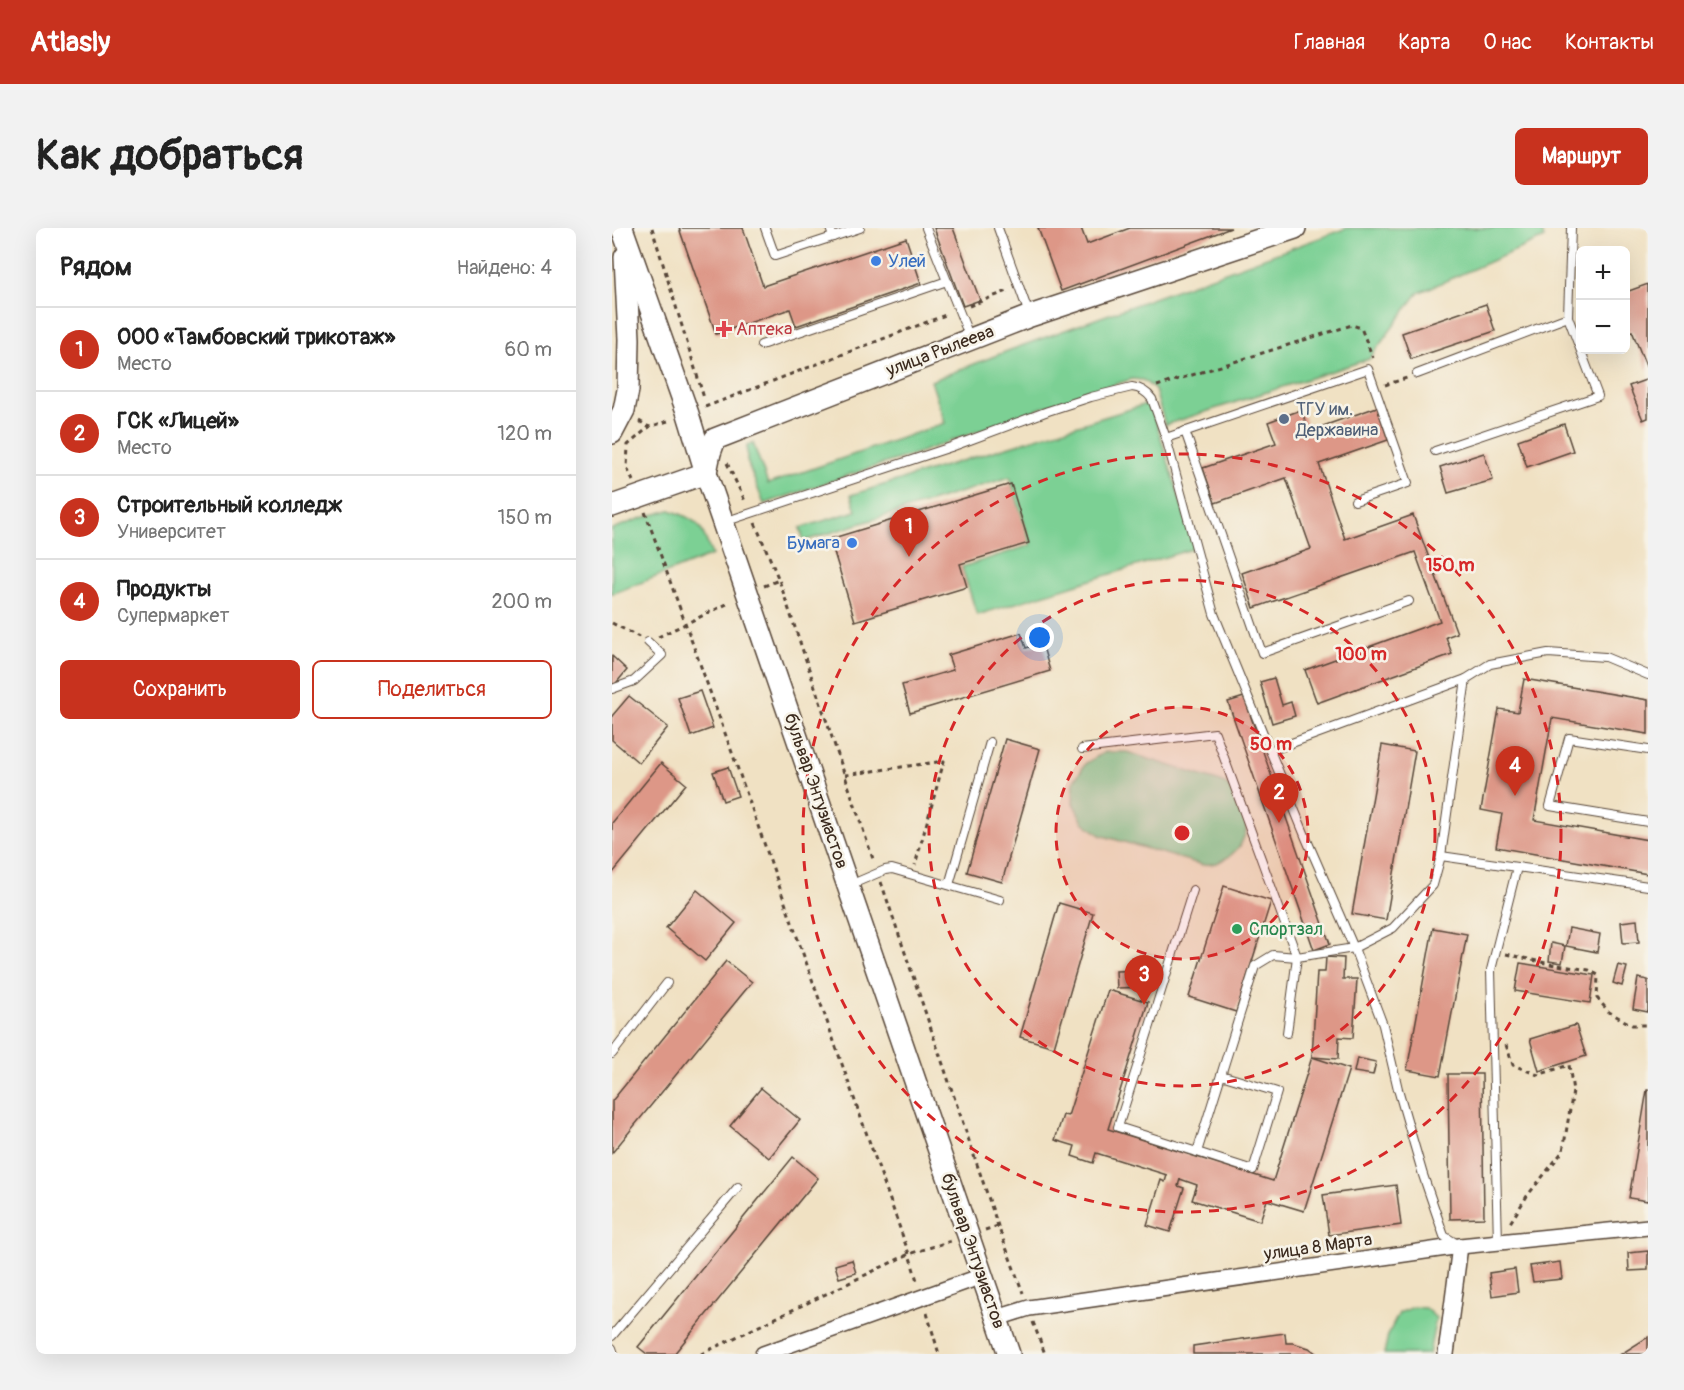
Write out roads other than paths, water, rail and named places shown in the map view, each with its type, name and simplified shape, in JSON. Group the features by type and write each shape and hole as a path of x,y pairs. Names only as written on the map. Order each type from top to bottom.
{"main road":[{"name":"улица Рылеева","path":"706,473 715,439 1030,316 1295,228"},
{"path":"612,433 624,410 628,390 629,339 623,230"},
{"name":"бульвар Энтузиастов","path":"623,230 1009,1354"},
{"path":"612,506 706,473"}],"street":[{"name":"улица 8 Марта","path":"997,1318 1029,1308 1460,1246 1648,1227"},
{"path":"1446,1354 1460,1246"},
{"path":"763,1354 982,1276"}],"lane":[{"path":"765,228 775,256 860,228"},
{"path":"830,228 833,237"},
{"path":"926,228 971,339"},
{"path":"998,228 1030,316"},
{"path":"1435,451 1598,396 1568,317 1571,228"},
{"path":"761,345 947,281"},
{"path":"1418,374 1568,317"},
{"path":"1166,438 1368,369 1408,483 1355,501"},
{"path":"723,522 951,447 1091,397 1132,387 1144,390 1152,399 1166,438 1214,614 1354,948 1383,1025 1398,1089 1423,1175 1444,1236 1460,1246"},
{"path":"1185,431 1262,653 1409,601"},
{"path":"612,689 634,681 662,655 648,642"},
{"path":"1270,751 1466,679 1490,664 1548,653 1605,657 1648,675"},
{"path":"1197,1152 1255,966 1273,955 1297,957 1354,948 1394,928 1432,885 1442,856 1466,679"},
{"path":"1082,749 1215,733 1297,957 1287,1033"},
{"path":"1648,750 1569,738 1550,806 1648,822"},
{"path":"949,885 990,742"},
{"path":"1442,856 1648,886"},
{"path":"1498,1242 1491,970 1516,867"},
{"path":"848,886 887,869 892,869 1000,900"},
{"path":"1193,890 1118,1127 1253,1170 1277,1092 1221,1075"},
{"path":"612,1054 667,983"},
{"path":"612,1336 738,1187"},
{"path":"612,1348 614,1354"}],"place":[{"name":"Улей","path":"876,261"},
{"name":"Аптека","path":"724,329"},
{"name":"ТГУ им. Державина","path":"1284,419"},
{"name":"Бумага","path":"852,543"},
{"name":"ООО «Тамбовский трикотаж»","path":"909,557"},
{"name":"Продукты","path":"1515,796"},
{"name":"ГСК «Лицей»","path":"1279,823"},
{"name":"Спортзал","path":"1237,929"},
{"name":"Строительный колледж","path":"1144,1005"}]}
